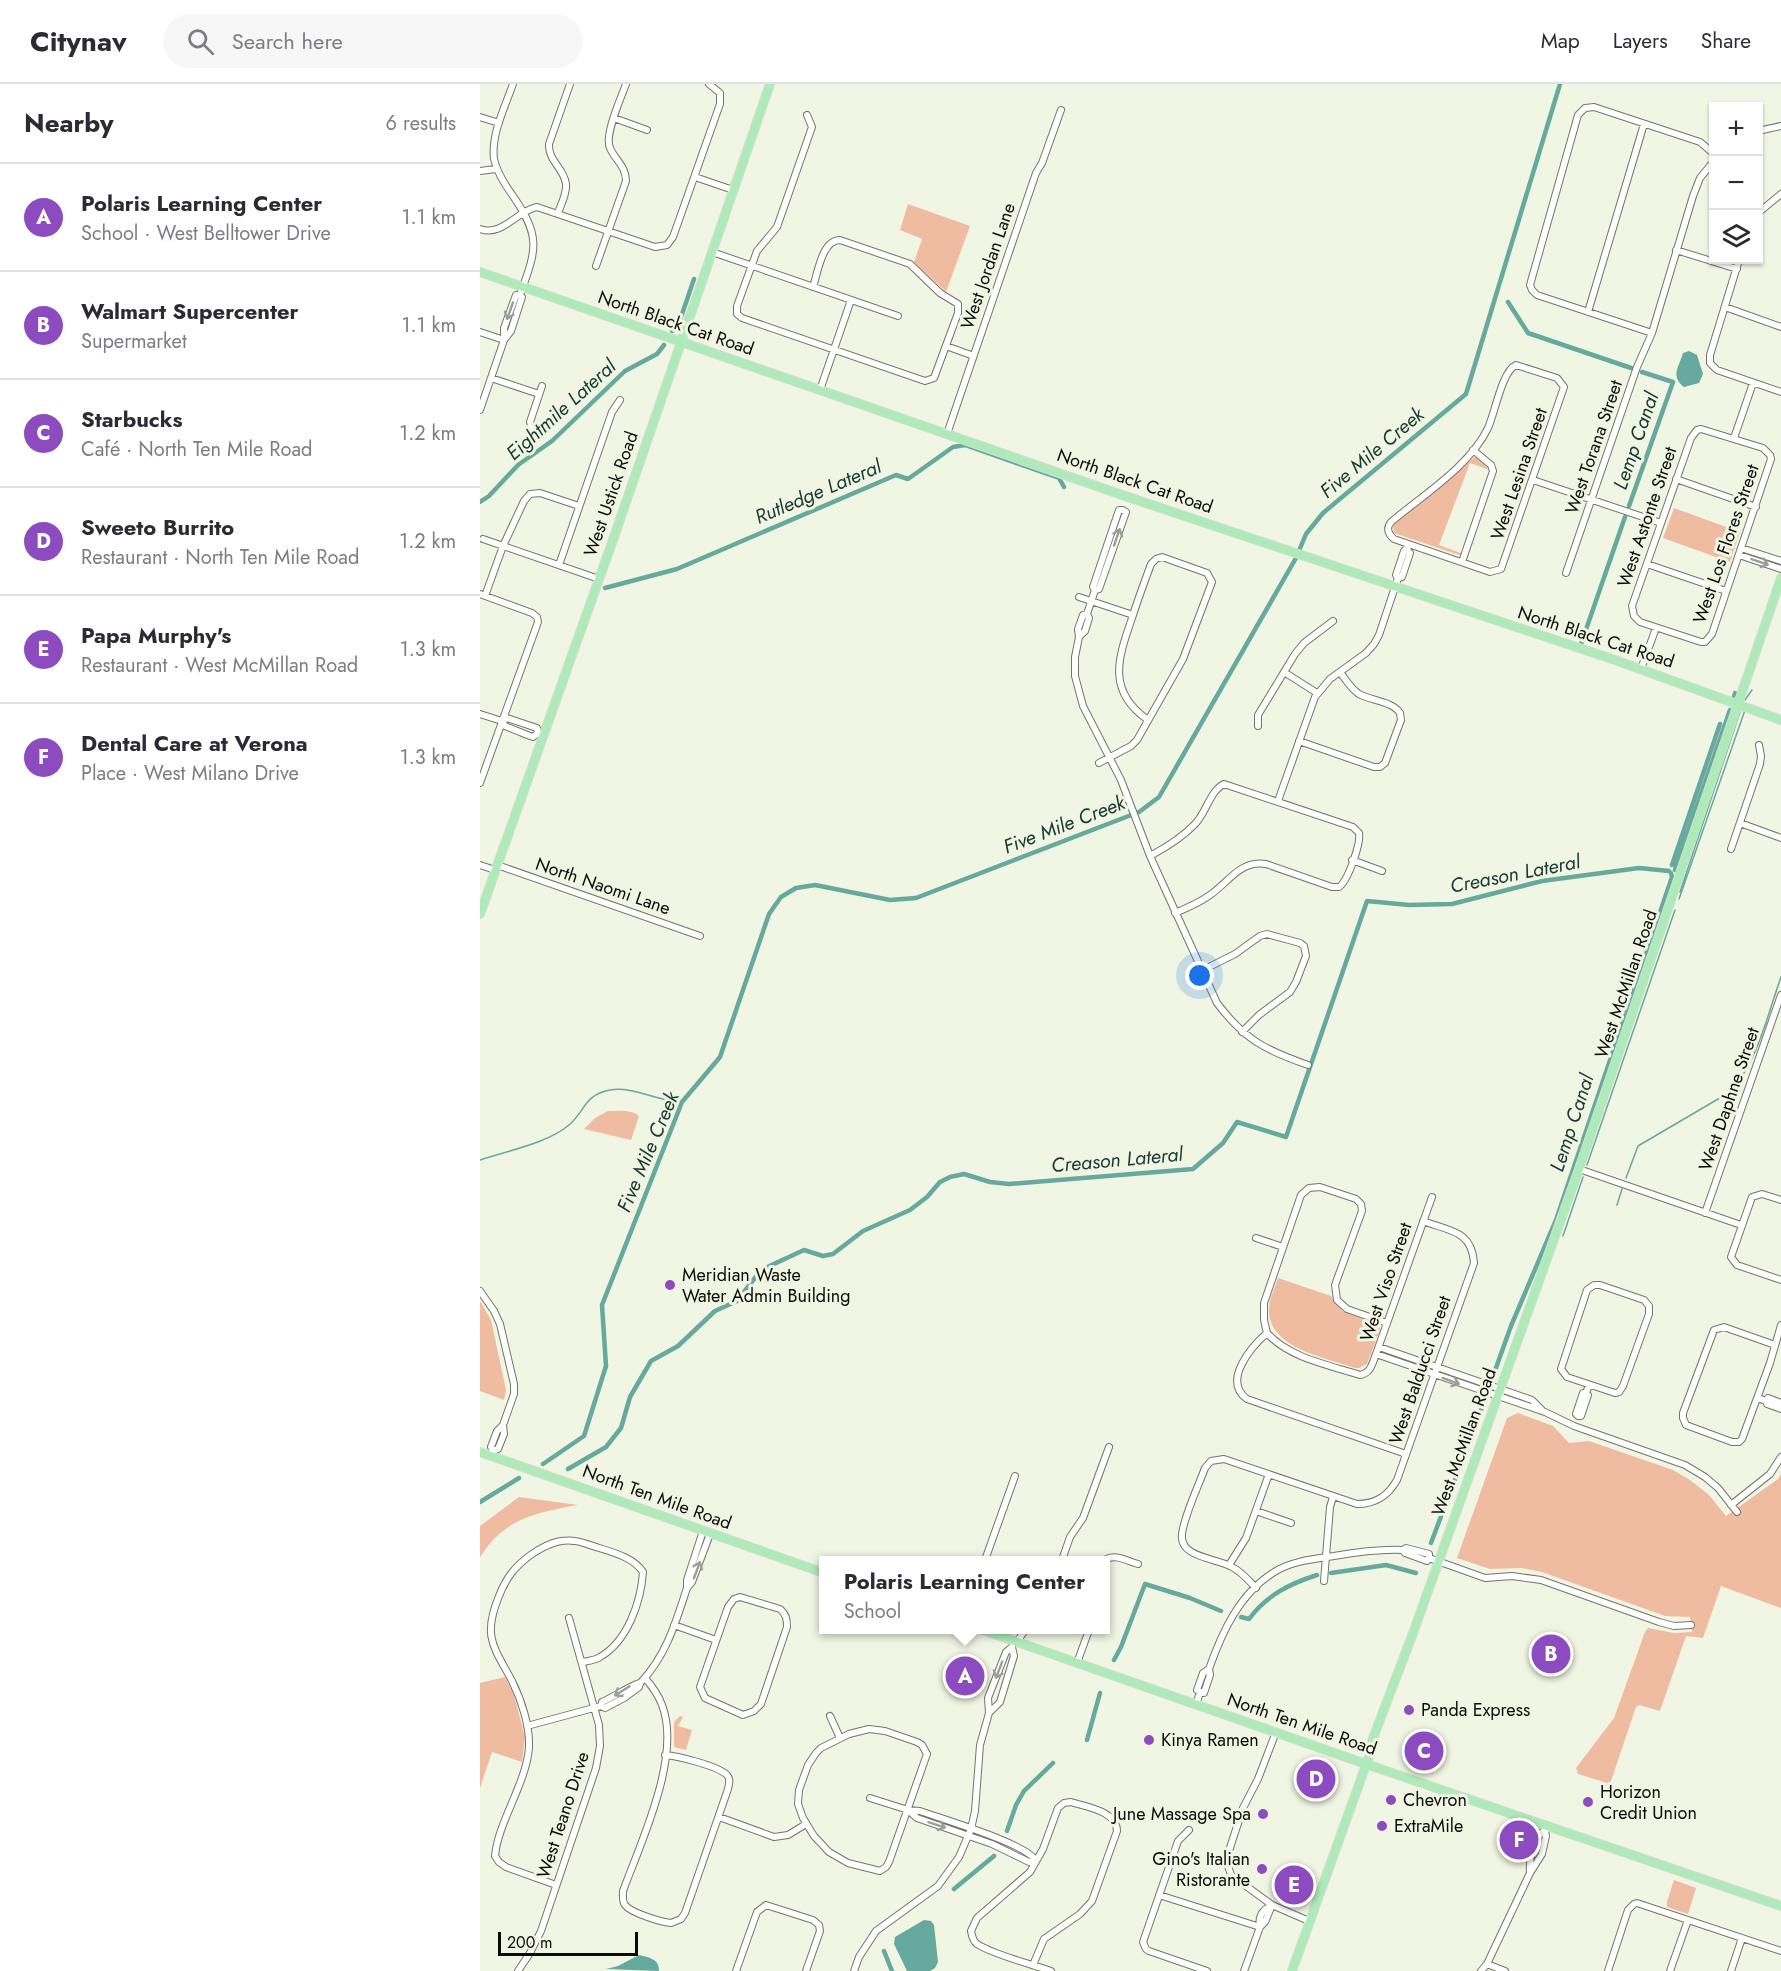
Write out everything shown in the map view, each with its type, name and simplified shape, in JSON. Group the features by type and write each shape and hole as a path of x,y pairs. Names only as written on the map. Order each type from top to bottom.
{"main road":[{"name":"West Ustick Road","path":"480,914 541,733 599,579 770,84"},
{"name":"North Black Cat Road","path":"480,272 521,291 681,342 1128,497 1641,669 1781,720"},
{"name":"West McMillan Road","path":"1292,1971 1371,1751 1370,1747 1579,1169 1781,578"},
{"name":"North Ten Mile Road","path":"480,1452 493,1454 819,1571"},
{"name":"North Ten Mile Road","path":"994,1634 1014,1643 1546,1827 1781,1906"}],"street":[{"path":"480,410 504,340 511,331 522,297 521,291 532,262 534,247 531,228 524,212 504,184 496,168 494,147 513,84"},
{"path":"558,213 566,192 566,184 564,176 548,152 570,84"},
{"path":"596,266 626,181 624,168 609,146 608,135 626,84"},
{"path":"480,229 496,230 524,212 537,207 655,247 667,245 673,237 720,104 720,93 709,84"},
{"path":"1652,333 1538,295 1532,290 1530,280 1578,115 1585,108 1594,107 1700,142 1709,150"},
{"name":"West Jordan Lane","path":"947,434 1036,173 1042,163 1061,110"},
{"path":"807,115 812,127 777,227 757,251 737,306 737,314 742,318 925,381 931,380 936,374 959,307 956,301 940,293 910,264 840,240 833,240 827,246 813,287"},
{"path":"480,117 500,123"},
{"path":"614,118 647,130"},
{"path":"1588,312 1644,124"},
{"path":"1763,130 1781,126"},
{"name":"West Torana Street","path":"1566,573 1637,367 1652,333 1693,196 1709,166"},
{"path":"480,171 496,168"},
{"path":"695,177 733,190"},
{"path":"1762,210 1781,194"},
{"path":"1676,250 1737,269"},
{"path":"712,252 898,316"},
{"path":"1738,264 1710,355 1710,363 1717,370 1781,392"},
{"path":"820,390 851,300"},
{"path":"1725,307 1781,327"},
{"path":"480,332 504,340"},
{"path":"946,346 971,355"},
{"name":"West Lesina Street","path":"1462,562 1490,572 1497,572 1503,565 1563,392 1562,383 1557,378 1520,365 1513,366 1508,372 1487,428 1473,450"},
{"path":"491,378 539,394"},
{"path":"1734,438 1753,382"},
{"path":"533,432 530,422 542,386"},
{"path":"558,565 612,412 620,400"},
{"name":"West Astonte Street","path":"1656,628 1640,622 1634,616 1632,606 1690,438 1697,430 1707,429 1734,438"},
{"name":"West Los Flores Street","path":"1656,628 1697,642 1705,642 1712,634 1771,464 1770,455 1763,448 1734,438"},
{"path":"1473,450 1491,465 1493,471 1462,562 1408,547 1390,536 1388,531 1390,522 1461,464 1473,450"},
{"path":"1677,479 1755,507"},
{"path":"1533,480 1661,523"},
{"path":"480,783 538,622 537,617 532,613 483,595 503,546 524,501 530,494 540,493 579,506"},
{"path":"1128,497 1123,510 1126,512 1099,589 1095,590 1087,614 1083,615 1078,629 1079,637 1075,657 1077,690 1110,757 1150,856 1217,1003 1242,1032 1271,1052 1308,1065"},
{"path":"483,539 599,579"},
{"path":"1278,801 1317,693 1326,682 1366,653 1374,644 1398,578 1402,577 1410,553 1408,547"},
{"path":"1740,551 1781,561"},
{"path":"1740,551 1781,569"},
{"path":"1099,762 1131,746 1148,720 1183,659 1212,582 1207,573 1162,557 1150,564 1119,653 1118,671 1121,690 1136,712 1148,720"},
{"path":"1647,564 1726,591"},
{"path":"1079,597 1133,615"},
{"path":"1258,726 1258,715 1304,643 1333,621"},
{"path":"1641,669 1656,628"},
{"path":"1284,672 1317,693"},
{"path":"1299,741 1374,767 1382,766 1387,761 1401,720 1400,712 1395,707 1358,694 1340,672"},
{"path":"480,714 502,721 507,718 518,721 537,728 541,733"},
{"path":"1731,849 1760,764 1759,746"},
{"path":"1150,856 1169,846 1187,832 1198,821 1217,789 1229,784 1353,827 1359,833 1359,840 1345,881 1339,887 1332,887 1266,864 1255,863 1242,867 1206,897 1175,913"},
{"path":"1740,823 1781,837"},
{"path":"1352,860 1382,871"},
{"name":"North Naomi Lane","path":"480,866 496,868 700,936"},
{"path":"1201,971 1235,954 1267,933 1299,943 1305,948 1306,954 1302,966 1290,992 1259,1015 1242,1032"},
{"name":"West Daphne Street","path":"1705,1213 1781,995"},
{"path":"1579,1169 1741,1225"},
{"path":"1387,1323 1347,1309 1337,1300 1335,1285 1362,1211 1360,1204 1356,1199 1320,1187 1309,1188 1301,1195 1264,1303 1264,1320 1268,1333 1253,1346 1245,1358 1237,1379 1240,1394 1248,1399 1406,1454"},
{"path":"1781,1200 1762,1194 1755,1194 1749,1200 1731,1252 1732,1260 1737,1265 1781,1280"},
{"name":"West Viso Street","path":"1268,1333 1274,1341 1292,1352 1360,1375 1366,1374 1370,1370 1379,1347 1431,1197"},
{"name":"West Balducci Street","path":"1333,1497 1357,1504 1367,1504 1384,1497 1397,1480 1474,1263 1473,1249 1468,1240 1460,1234 1423,1221"},
{"path":"1256,1238 1282,1247"},
{"path":"1594,1285 1600,1285 1644,1300 1649,1306 1645,1324 1623,1386 1619,1392 1611,1393 1588,1385 1567,1377 1562,1372 1561,1365 1587,1290 1594,1285"},
{"path":"480,1290 491,1305 500,1324 514,1384 514,1394 503,1425 504,1434 498,1449 493,1454"},
{"path":"1775,1344 1718,1327 1711,1334 1683,1413 1684,1423 1689,1427 1739,1442 1745,1436 1758,1398 1781,1325"},
{"path":"1379,1347 1437,1367 1574,1426 1685,1465 1718,1488 1737,1512"},
{"path":"1376,1354 1434,1375 1498,1393"},
{"path":"1574,1426 1578,1416 1575,1414 1588,1385"},
{"path":"1758,1398 1781,1409"},
{"path":"1766,1401 1768,1398 1781,1403"},
{"path":"1063,1556 1070,1537 1083,1518 1109,1447"},
{"path":"1731,1505 1770,1474 1781,1457"},
{"path":"1256,1588 1240,1571 1190,1552 1183,1544 1182,1532 1205,1468 1211,1461 1224,1459 1333,1497 1324,1581"},
{"path":"1229,1565 1243,1545 1269,1474"},
{"path":"986,1556 1015,1476"},
{"path":"1256,1511 1291,1523"},
{"path":"527,1726 598,1707 605,1708 639,1687 642,1680 661,1658 687,1588 693,1582 706,1532"},
{"path":"556,1885 506,1867 495,1856 526,1763 529,1742 527,1726 516,1690 498,1657 491,1629 492,1616 506,1579 513,1570 545,1546 557,1541 580,1542 637,1563 643,1572 642,1586 628,1625 620,1639 600,1657 583,1662"},
{"path":"1196,1705 1200,1692 1204,1693 1210,1676 1209,1669 1229,1619 1256,1588 1277,1570 1326,1557 1381,1549 1420,1550 1429,1554 1429,1558 1485,1578 1512,1576 1534,1578 1659,1622 1674,1626 1691,1625"},
{"path":"1110,1558 1117,1557 1138,1564"},
{"path":"745,1598 780,1609 785,1614 787,1627 759,1707 750,1714 743,1715 705,1698 700,1687 716,1640 728,1607 734,1599 745,1598"},
{"name":"West Teano Drive","path":"518,1971 541,1930 596,1768 600,1746 598,1707 569,1618"},
{"path":"674,1625 716,1640"},
{"path":"855,1971 862,1951 876,1932 938,1886 959,1857 970,1832 977,1800 980,1745 989,1713 988,1698 1006,1652 1021,1634"},
{"path":"1077,1663 1087,1634"},
{"path":"989,1713 1000,1702 1014,1656 1014,1643"},
{"path":"642,1680 655,1691 665,1716 666,1755 660,1786 623,1891 624,1903 633,1911 666,1923 676,1922 685,1913 719,1817 729,1778 724,1773 703,1765 678,1756 666,1755"},
{"path":"830,1716 840,1738"},
{"path":"879,1729 917,1742 925,1749 926,1760 889,1862 883,1870 876,1871 838,1858 821,1845 799,1811 798,1797 808,1765 821,1748 840,1738 859,1730 879,1729"},
{"path":"1276,1732 1258,1779 1243,1808 1226,1860 1231,1875 1272,1905 1309,1922"},
{"path":"870,1798 908,1810 920,1811 970,1832 1017,1847 1033,1855 1036,1861"},
{"path":"1033,1965 1044,1939 1080,1914 1092,1901 1117,1831 1117,1824 1109,1815 1071,1802 1064,1803 1058,1808 1036,1861 1025,1877 977,1918 972,1926 972,1937 978,1945 1033,1965 1051,1971"},
{"path":"719,1817 774,1837 788,1835 806,1824"},
{"path":"1530,1873 1529,1863 1532,1849 1546,1827"},
{"path":"1481,1971 1487,1964 1530,1873 1542,1854 1546,1827"},
{"path":"1189,1830 1178,1841 1143,1939 1149,1951 1207,1971"},
{"path":"1159,1895 1260,1927"},
{"path":"1608,1971 1628,1910 1634,1904 1641,1904 1781,1951"},
{"path":"736,1971 757,1911 762,1906 770,1905 813,1920 819,1925 820,1931 806,1971"},
{"path":"1244,1971 1260,1927 1265,1922 1272,1905"},
{"path":"1670,1971 1688,1920"},
{"path":"1731,1971 1742,1938"},
{"path":"1487,1964 1505,1971"}],"shaded area":[{"path":"908,204 970,226 946,292 914,262 922,239 900,230"},
{"path":"1476,456 1490,470 1470,463 1439,545 1463,554 1462,556 1394,533 1393,525"},
{"path":"1674,508 1740,532 1730,562 1663,538"},
{"path":"608,1111 628,1111 639,1116 631,1140 584,1129 595,1118"},
{"path":"1278,1278 1331,1296 1342,1311 1379,1326 1380,1330 1367,1364 1355,1368 1315,1355 1288,1342 1278,1333 1271,1322 1269,1309"},
{"path":"480,1301 491,1320 506,1390 504,1400 480,1391"},
{"path":"1518,1413 1553,1426 1569,1443 1589,1441 1673,1470 1709,1495 1726,1516 1778,1479 1781,1474 1781,1608 1721,1586 1703,1638 1686,1636 1660,1711 1639,1705 1636,1707 1610,1784 1578,1774 1576,1768 1614,1718 1648,1628 1674,1633 1692,1632 1690,1617 1665,1616 1542,1572 1521,1568 1490,1569 1457,1558 1507,1418"},
{"path":"519,1497 578,1505 522,1519 500,1534 480,1557 480,1526"},
{"path":"505,1677 514,1695 525,1737 522,1762 492,1752 480,1788 480,1683"},
{"path":"680,1716 683,1717 678,1726 692,1730 686,1750 674,1747 674,1722"},
{"path":"1674,1880 1696,1888 1688,1914 1667,1907"}],"water":[{"path":"1689,351 1697,355 1703,374 1699,383 1684,387 1676,375 1683,353"},
{"path":"924,1920 931,1921 934,1925 938,1962 930,1971 907,1971 894,1944 895,1937"},
{"path":"639,1955 656,1961 659,1971 606,1969 618,1966"}],"waterway":[{"name":"Five Mile Creek","path":"543,1464 584,1436 606,1366 602,1305 682,1102 720,1057 769,914 781,897 796,888 815,885 890,900 916,898 1139,812 1159,797 1296,558 1306,534 1323,513 1466,394 1560,84"},
{"name":"Eightmile Lateral","path":"672,331 677,329 694,279"},
{"name":"Lemp Canal","path":"1508,302 1528,333 1631,368"},
{"name":"Eightmile Lateral","path":"480,502 489,496 518,465 552,441 625,371 657,354 664,345"},
{"name":"Lemp Canal","path":"1629,506 1673,382 1642,372"},
{"name":"Rutledge Lateral","path":"605,588 677,569 896,475 908,479 953,447 965,445 1059,478 1064,487"},
{"name":"Lemp Canal","path":"1581,644 1625,517"},
{"path":"1745,700 1752,690"},
{"name":"Creason Lateral","path":"1734,697 1735,693"},
{"name":"Creason Lateral","path":"1675,870 1730,710"},
{"path":"1679,899 1745,710"},
{"path":"1680,892 1740,712"},
{"name":"Lemp Canal","path":"1672,865 1720,724"},
{"name":"Creason Lateral","path":"568,1469 606,1447 621,1428 630,1397 651,1361 678,1346 715,1311 737,1301 761,1270 804,1250 823,1256 833,1254 863,1231 910,1210 927,1197 940,1182 950,1177 964,1174 990,1182 1009,1184 1193,1169 1223,1143 1237,1122 1286,1137 1367,901 1409,905 1452,904 1542,881 1639,868 1669,871"},
{"name":"Lemp Canal","path":"1492,1379 1511,1326 1556,1220 1672,877 1671,873"},
{"path":"1587,1165 1675,910"},
{"path":"1626,1178 1638,1146 1730,1092 1740,1080 1761,1038 1781,977"},
{"path":"480,1160 550,1137 569,1125 590,1099 601,1092 628,1090 682,1102"},
{"path":"1563,1236 1583,1177"},
{"path":"1617,1205 1622,1189"},
{"name":"Lemp Canal","path":"1431,1543 1484,1402"},
{"path":"480,1502 519,1478"},
{"path":"1331,1573 1386,1565 1416,1573"},
{"path":"1241,1617 1249,1619 1263,1603 1279,1591 1317,1575"},
{"path":"1114,1660 1145,1584 1190,1598 1221,1611"},
{"path":"1087,1740 1100,1693"},
{"path":"1007,1831 1016,1805 1024,1791 1053,1763"},
{"path":"954,1889 994,1856"},
{"path":"884,1951 892,1971"}],"place":[{"name":"Meridian Waste Water Admin Building","path":"670,1285"},
{"name":"Walmart Supercenter","path":"1551,1654"},
{"name":"Polaris Learning Center","path":"965,1676"},
{"name":"Panda Express","path":"1409,1710"},
{"name":"Kinya Ramen","path":"1149,1740"},
{"name":"Starbucks","path":"1424,1751"},
{"name":"Sweeto Burrito","path":"1316,1779"},
{"name":"Chevron","path":"1391,1800"},
{"name":"Horizon Credit Union","path":"1588,1802"},
{"name":"June Massage Spa","path":"1263,1814"},
{"name":"ExtraMile","path":"1382,1826"},
{"name":"Dental Care at Verona","path":"1519,1840"},
{"name":"Gino's Italian Ristorante","path":"1262,1869"},
{"name":"Papa Murphy's","path":"1294,1885"}]}
